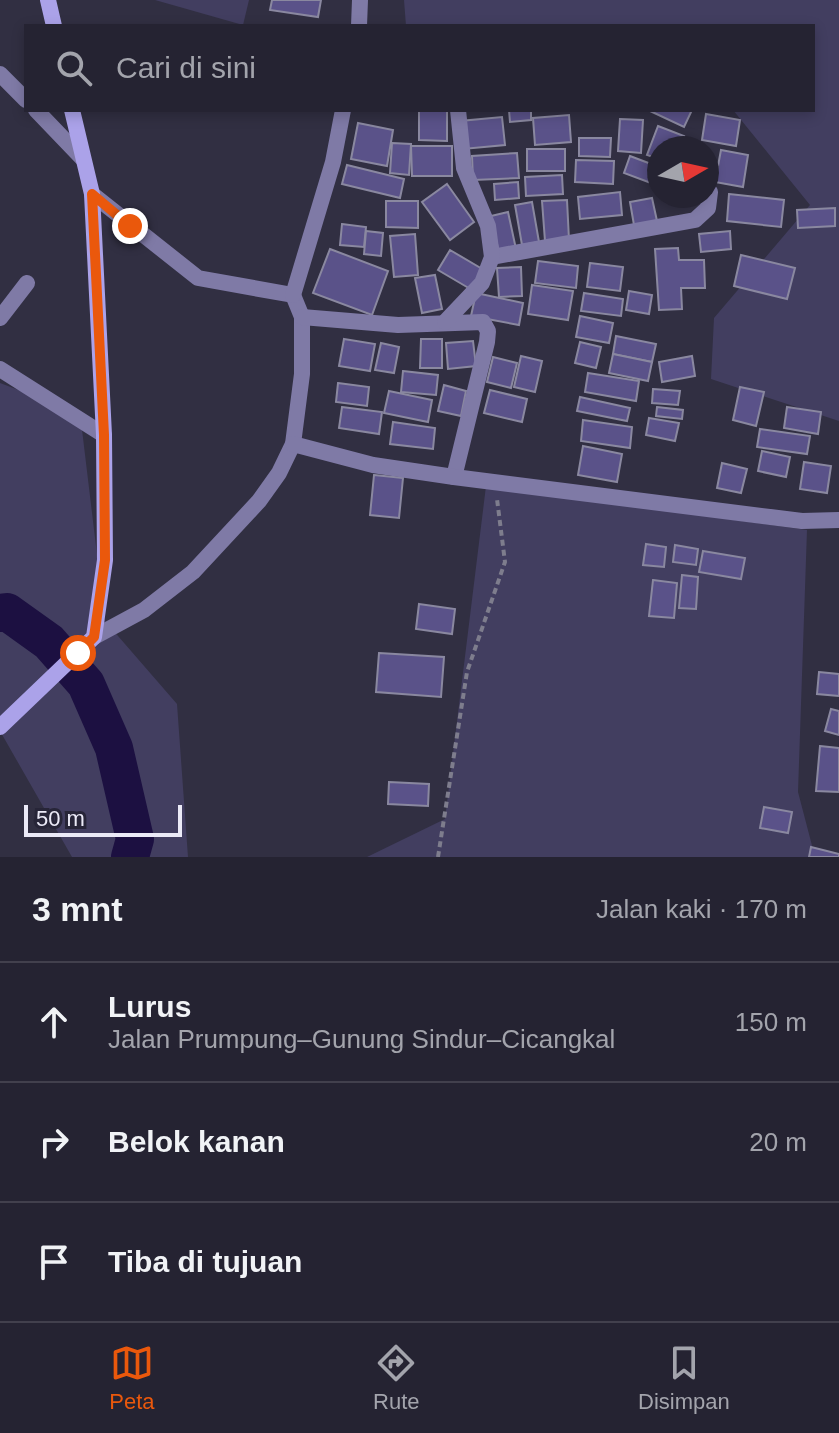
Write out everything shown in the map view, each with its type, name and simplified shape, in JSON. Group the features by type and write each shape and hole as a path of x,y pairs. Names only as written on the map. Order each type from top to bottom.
{"main road":[{"path":"48,0 54,24"},
{"path":"0,727 94,637 105,560 104,435 92,194 72,112"}],"street":[{"path":"359,24 360,0"},
{"path":"0,74 24,98"},
{"path":"38,112 82,158"},
{"path":"94,637 144,610 193,572 259,501 279,473 293,444 302,374 302,317 293,295 333,162 343,112"},
{"path":"445,322 482,283 492,257 488,226 464,168 458,112"},
{"path":"92,194 198,278 293,295"},
{"path":"492,257 695,220 708,208"},
{"path":"0,318 27,283"},
{"path":"302,317 398,325 483,322 488,331 454,477"},
{"path":"0,369 104,435"},
{"path":"293,444 373,465 454,477 802,521 839,520"}],"path":[{"path":"438,857 467,672 505,562 500,508 492,482"}],"shaded area":[{"path":"155,0 249,0 243,24"},
{"path":"404,0 839,0 839,421 711,379 714,318 810,205 735,112 815,112 815,24 406,24"},
{"path":"0,383 80,413 105,621 177,704 188,857 72,857 0,731"},
{"path":"486,486 807,530 798,792 815,857 367,857 445,819"}],"building":[{"path":"272,0 321,0 318,17 270,10"},
{"path":"419,112 447,112 447,141 419,140"},
{"path":"509,112 531,112 531,120 510,122"},
{"path":"652,112 691,112 684,127"},
{"path":"706,114 740,120 736,146 719,143 719,136 703,136"},
{"path":"569,115 571,142 535,145 533,118"},
{"path":"502,117 505,145 463,149 460,121"},
{"path":"620,119 643,120 641,153 618,151"},
{"path":"358,123 393,130 387,166 351,159"},
{"path":"658,126 684,136 654,136"},
{"path":"579,138 611,138 610,157 579,156"},
{"path":"392,143 411,144 409,175 390,173"},
{"path":"411,146 452,146 452,176 412,176"},
{"path":"527,149 565,149 565,171 527,171"},
{"path":"721,150 748,155 743,187 719,183"},
{"path":"517,153 519,178 473,180 472,156"},
{"path":"630,156 647,162 647,182 624,173"},
{"path":"576,160 614,161 613,184 575,182"},
{"path":"347,165 404,179 400,198 342,184"},
{"path":"562,175 563,194 526,196 525,177"},
{"path":"518,182 519,198 495,200 494,184"},
{"path":"447,184 474,222 450,240 422,202"},
{"path":"620,192 622,215 580,219 578,197"},
{"path":"729,194 784,200 781,227 727,221"},
{"path":"647,199 647,208 654,208 657,221 634,225 630,202"},
{"path":"567,200 569,240 545,241 542,201"},
{"path":"386,201 418,201 418,228 386,227"},
{"path":"532,202 539,242 522,245 515,205"},
{"path":"835,208 835,226 798,228 797,210"},
{"path":"508,212 516,249 499,253 491,216"},
{"path":"342,224 366,227 364,247 340,245"},
{"path":"366,231 383,233 381,256 364,254"},
{"path":"730,231 731,249 701,252 699,234"},
{"path":"415,234 418,275 394,277 390,236"},
{"path":"678,248 679,260 704,260 705,288 681,288 682,309 659,310 655,249"},
{"path":"330,249 388,271 372,315 313,293"},
{"path":"450,250 484,270 472,290 438,270"},
{"path":"741,255 795,268 787,299 734,286"},
{"path":"538,261 578,266 576,288 535,283"},
{"path":"590,263 623,267 620,291 587,287"},
{"path":"521,267 522,296 499,297 497,268"},
{"path":"435,275 442,309 422,313 415,278"},
{"path":"532,285 573,291 568,320 528,314"},
{"path":"629,291 652,295 649,314 626,310"},
{"path":"476,293 523,303 519,325 471,316"},
{"path":"584,293 623,299 621,316 581,311"},
{"path":"580,316 613,323 609,343 576,337"},
{"path":"616,336 656,344 652,362 613,354"},
{"path":"344,339 375,344 370,371 339,366"},
{"path":"421,339 442,339 442,368 420,368"},
{"path":"473,341 476,366 448,369 446,343"},
{"path":"580,342 601,347 596,368 575,363"},
{"path":"381,343 399,347 394,373 375,370"},
{"path":"613,354 652,362 648,381 609,373"},
{"path":"521,356 542,361 535,392 514,387"},
{"path":"692,356 695,376 662,382 659,362"},
{"path":"493,357 517,363 511,388 487,382"},
{"path":"403,371 438,375 436,395 401,392"},
{"path":"588,373 639,381 636,401 585,392"},
{"path":"338,383 369,387 367,406 336,402"},
{"path":"444,385 466,391 461,416 438,411"},
{"path":"740,387 764,392 756,426 733,420"},
{"path":"653,389 680,391 678,405 652,403"},
{"path":"490,390 527,399 522,422 484,413"},
{"path":"389,391 432,400 428,422 384,413"},
{"path":"580,397 630,408 627,421 577,411"},
{"path":"342,407 382,412 379,434 339,428"},
{"path":"657,407 683,410 682,419 656,416"},
{"path":"787,407 821,412 818,434 784,428"},
{"path":"649,418 679,423 675,441 646,435"},
{"path":"583,420 632,427 630,448 581,441"},
{"path":"393,422 435,428 433,449 390,444"},
{"path":"760,429 810,436 807,454 757,447"},
{"path":"583,446 622,454 617,482 578,475"},
{"path":"762,451 790,457 786,477 758,471"},
{"path":"804,462 831,466 827,493 800,489"},
{"path":"722,463 747,469 741,493 717,488"},
{"path":"374,475 403,478 399,518 370,515"},
{"path":"646,544 666,547 664,567 643,565"},
{"path":"675,545 698,549 696,565 673,562"},
{"path":"703,551 745,558 741,579 699,572"},
{"path":"682,575 698,577 696,609 679,608"},
{"path":"653,580 677,583 674,618 649,616"},
{"path":"419,604 455,609 452,634 416,629"},
{"path":"379,653 444,657 441,697 376,692"},
{"path":"819,672 839,674 839,696 817,694"},
{"path":"831,709 839,711 839,735 825,731"},
{"path":"820,746 839,748 839,792 816,791"},
{"path":"389,782 429,784 428,806 388,804"},
{"path":"764,807 792,812 788,833 760,828"},
{"path":"811,847 839,854 839,857 809,857"}],"waterway":[{"path":"0,613 7,612 49,642 86,684 114,748 135,839 130,857"}],"route":[{"path":"78,653 94,637 105,560 104,435 92,194 130,226"}]}
